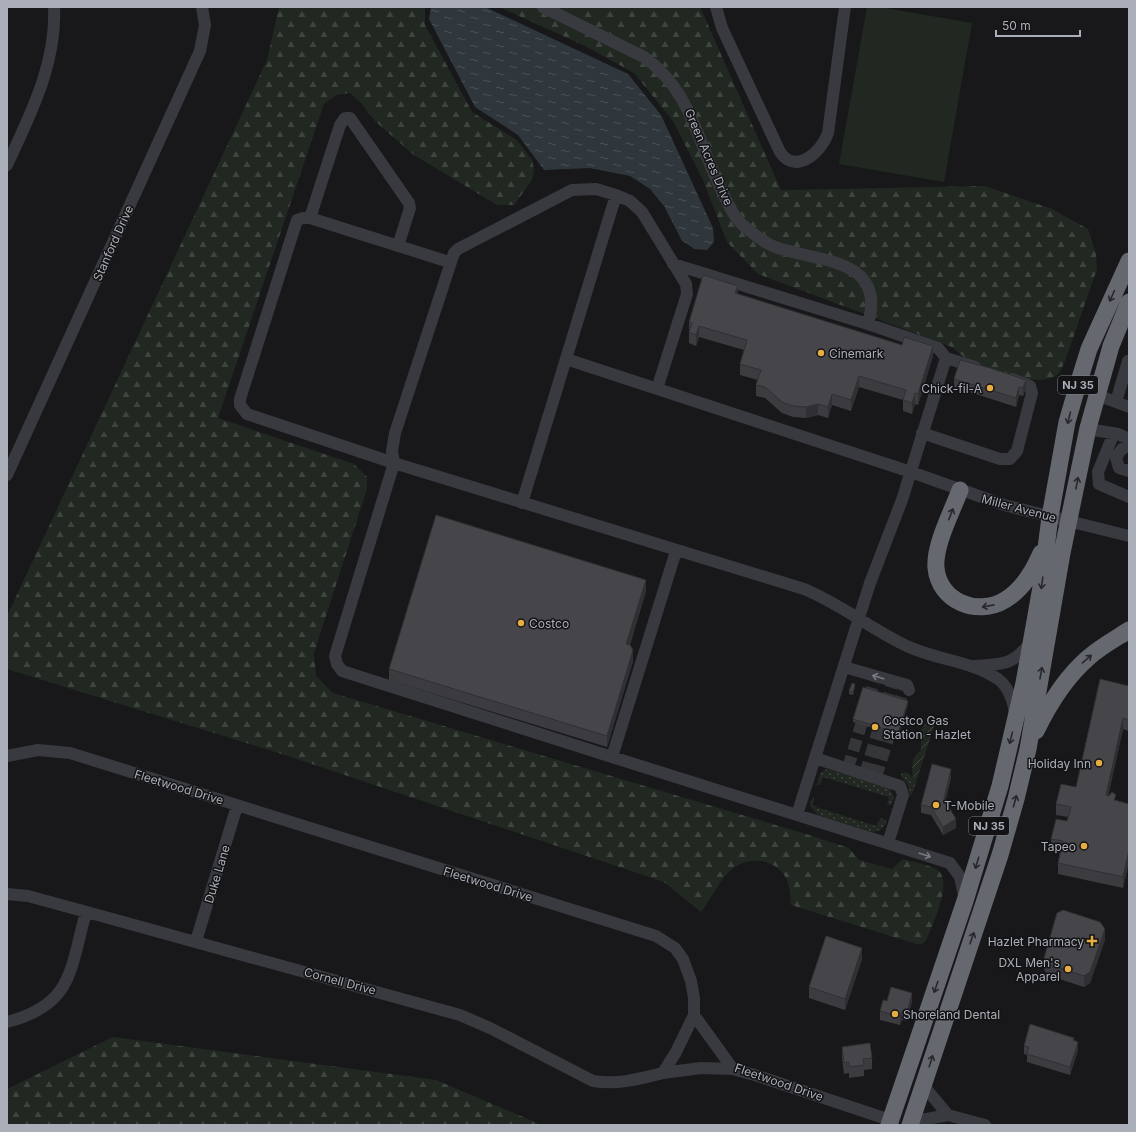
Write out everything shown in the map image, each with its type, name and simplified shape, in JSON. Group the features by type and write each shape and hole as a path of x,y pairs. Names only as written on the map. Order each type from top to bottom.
{"highway":[{"name":"NJ 35","path":"889,1123 966,901 992,816 1016,718 1031,642 1041,587 1050,517 1067,422 1089,349 1129,261"},
{"name":"NJ 35","path":"911,1123 1000,856 1028,749 1062,553 1088,428 1108,356 1129,302"},
{"path":"960,490 936,559 938,579 944,590 960,603 982,608 994,605 1016,592 1029,577 1047,538"},
{"path":"1028,749 1052,700 1073,672 1088,658 1129,630"}],"street":[{"path":"7,165 44,79 51,49 54,7"},
{"name":"Stanford Drive","path":"7,476 200,51 206,25 202,7"},
{"name":"Green Acres Drive","path":"543,7 644,57 659,67 675,86 686,104 717,182 729,206 741,224 757,237 773,246 834,261 860,274 866,283 872,303 868,324"},
{"path":"716,7 722,28 780,152 786,159 797,161 808,159 816,153 826,140 845,7"},
{"path":"310,218 340,124 346,118 350,118 409,203 410,208 398,246"},
{"path":"657,389 687,294 686,284 642,212 630,202 616,195 588,188 565,192 458,249 449,262 395,433 392,451 394,463 335,656 337,664 342,671 950,863 960,877 966,901"},
{"path":"522,503 616,195"},
{"path":"449,262 310,218 298,220 294,226 240,399 240,405 247,414 394,463 804,590 822,597 908,646 945,660 974,666 1001,664 1012,661 1022,654 1031,642"},
{"path":"673,264 868,324 938,348 946,358 1030,386 1032,395 1017,451 1013,457 1007,460 1000,460 922,433"},
{"path":"1108,356 1129,361 1116,402"},
{"path":"798,815 872,577 896,516 911,472 946,358"},
{"name":"Miller Avenue","path":"566,359 911,472 1004,505 1129,536"},
{"path":"1097,395 1129,407"},
{"path":"1088,428 1114,433 1129,439"},
{"path":"1114,433 1098,472 1099,484 1129,497"},
{"path":"1129,446 1122,449 1116,457 1119,468 1129,471"},
{"path":"612,757 676,551"},
{"path":"974,666 999,680 1008,691 1013,700 1016,718"},
{"path":"844,667 905,684 908,686 909,690"},
{"name":"Fleetwood Drive","path":"7,756 38,750 70,753 656,936 675,948 686,966 694,998 694,1015 733,1069 758,1076 889,1123"},
{"path":"815,758 896,784 902,788 903,795 888,843"},
{"name":"Duke Lane","path":"196,941 237,806"},
{"name":"Cornell Drive","path":"7,894 28,896 196,941 460,1015 490,1028 593,1081 620,1083 663,1073 701,1068 733,1069"},
{"path":"7,1022 36,1013 50,1003 62,990 67,979 86,912"},
{"path":"663,1073 676,1052 694,1015"},
{"path":"923,1085 948,1115"},
{"path":"911,1123 948,1115 985,1125"}],"green space":[{"path":"279,7 425,7 425,25 472,112 517,140 532,160 534,170 532,180 514,205 497,205 414,155 376,122 361,103 350,93 336,95 324,104 218,418 354,464 367,477 367,489 314,653 316,676 333,693 809,835 849,848 859,860 892,869 903,859 932,867 941,874 943,892 933,925 926,941 922,944 916,944 791,905 786,878 781,871 769,863 761,861 746,862 732,869 720,883 701,912 664,882 285,755 7,669 7,616 267,60"},
{"path":"499,7 700,7 781,190 985,186 1052,209 1088,229 1096,254 1097,269 1065,361 1060,371 1058,374 1050,378 1039,380 1014,377 1000,373 977,364 952,347 758,274 727,242 703,180 673,121 634,73 585,46"},
{"path":"867,7 880,7 972,23 944,182 839,164"},
{"path":"927,722 935,723 913,792 912,764 916,754 921,750 921,730"},
{"path":"827,769 889,788 894,796 892,804 887,806 889,797 823,777 820,785 817,785 820,773"},
{"path":"905,772 911,776 914,783 913,791 910,797 908,785 900,775"},
{"path":"814,797 813,806 876,826 881,818 886,820 886,824 880,830 873,832 818,815 810,806 811,800"},
{"path":"113,1037 436,1080 542,1125 7,1125 7,1089"}],"water":[{"path":"431,7 485,7 628,74 661,115 713,228 714,242 707,250 695,249 682,241 664,206 650,189 630,176 590,168 544,170 518,135 475,107 429,19"}],"building":[{"name":"Cinemark","path":"703,275 738,286 735,293 902,345 904,337 933,346 918,394 915,393 912,403 903,400 906,390 859,376 851,400 832,394 828,407 818,404 806,407 793,406 782,402 765,387 756,385 761,370 740,364 747,340 699,326 696,335 689,332 692,323 689,322"},
{"path":"960,360 1026,380 1023,388 1019,387 1016,398 954,379"},
{"name":"Costco","path":"436,515 646,580 626,644 630,645 633,650 607,736 389,669"},
{"name":"Holiday Inn","path":"1100,679 1129,686 1129,720 1123,718 1106,795 1109,796 1112,792 1116,795 1114,800 1129,804 1129,850 1123,877 1058,863 1063,841 1051,839 1056,819 1067,821 1071,807 1056,804 1061,784 1076,787"},
{"path":"852,683 855,684 853,692 849,691"},
{"path":"863,687 908,701 898,733 853,719"},
{"path":"932,764 951,769 944,799 956,819 943,827 931,807 921,805"},
{"path":"1063,910 1100,922 1105,929 1090,972 1084,976 1047,964 1044,958 1057,913"},
{"path":"826,936 862,948 845,999 809,987"},
{"path":"891,987 912,993 907,1013 902,1011 900,1017 880,1011 883,1000 887,1001"},
{"path":"1030,1024 1074,1038 1073,1040 1078,1042 1070,1067 1027,1054 1029,1047 1024,1046"},
{"path":"870,1043 872,1058 863,1059 864,1065 849,1067 849,1062 844,1063 842,1047"}],"tunnel":[{"path":"848,768 876,676"},
{"path":"865,774 893,681"},
{"path":"876,777 905,685"}],"place":[{"name":"Cinemark","path":"821,353"},
{"name":"Chick-fil-A","path":"990,388"},
{"name":"Costco","path":"521,623"},
{"name":"Costco Gas Station - Hazlet","path":"875,727"},
{"name":"Holiday Inn","path":"1099,763"},
{"name":"T-Mobile","path":"936,805"},
{"name":"Tapeo","path":"1084,846"},
{"name":"Hazlet Pharmacy","path":"1092,941"},
{"name":"DXL Men's Apparel","path":"1068,969"},
{"name":"Shoreland Dental","path":"895,1014"}]}
